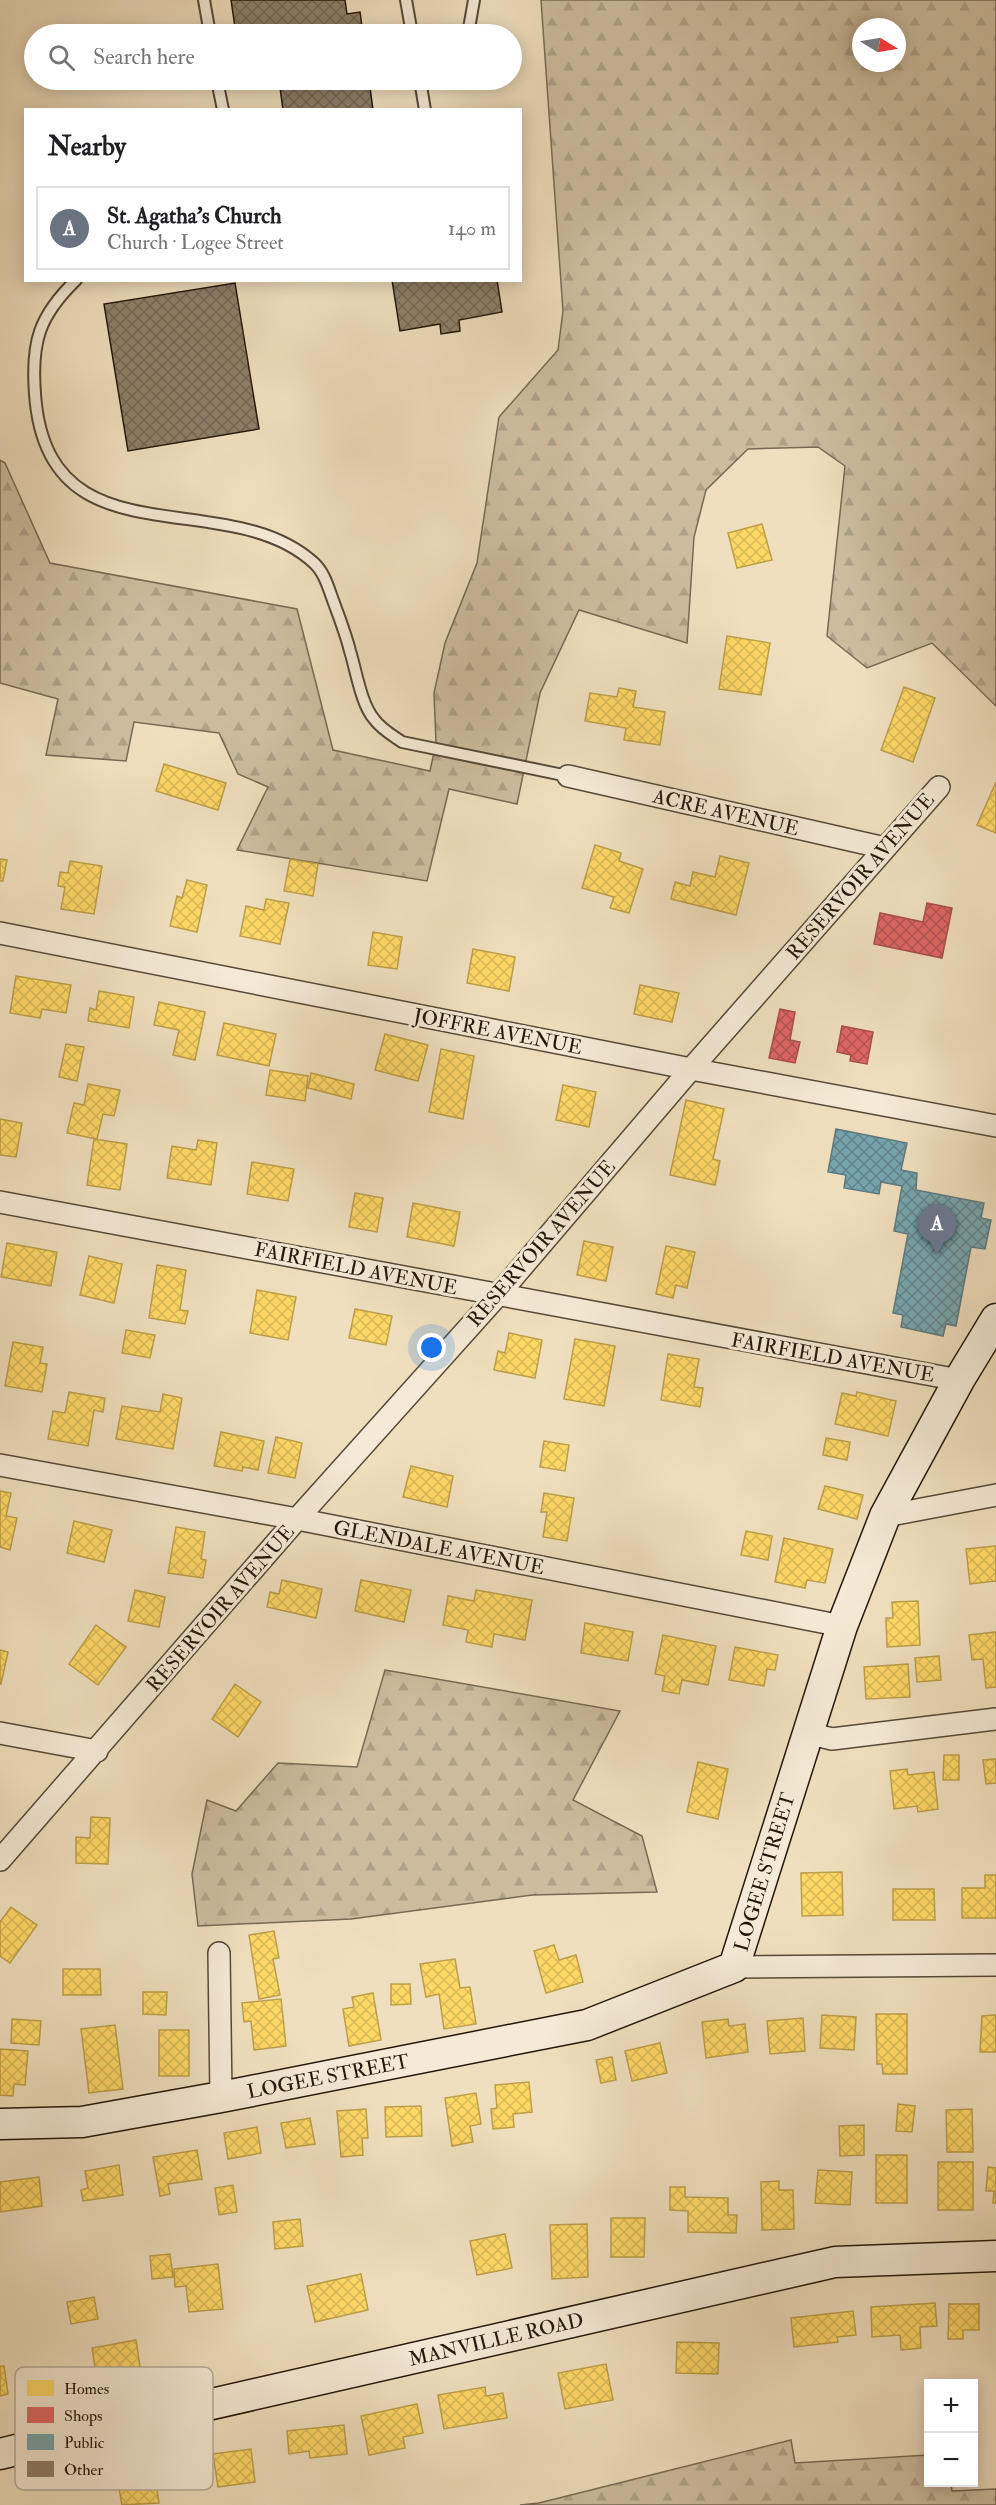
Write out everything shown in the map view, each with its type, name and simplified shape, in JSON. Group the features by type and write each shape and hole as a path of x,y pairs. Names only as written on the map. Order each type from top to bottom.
{"street":[{"name":"ACRE AVENUE","path":"568,776 885,848"},
{"name":"RESERVOIR AVENUE","path":"0,1860 297,1519 498,1295 691,1069 939,787"},
{"name":"JOFFRE AVENUE","path":"0,933 691,1069 996,1126"},
{"name":"FAIRFIELD AVENUE","path":"0,1202 959,1380"},
{"name":"LOGEE STREET","path":"0,2124 82,2121 221,2097 587,2025 734,1967 842,1626 885,1516 959,1380 996,1319"},
{"name":"GLENDALE AVENUE","path":"0,1465 297,1519 842,1626"},
{"path":"885,1516 996,1495"},
{"path":"808,1733 831,1739 996,1719"},
{"path":"0,1732 97,1751"},
{"path":"219,1953 221,2097"},
{"path":"734,1967 996,1965"},
{"name":"MANVILLE ROAD","path":"213,2404 835,2262 996,2256"},
{"name":"MANVILLE ROAD","path":"0,2454 15,2450"}],"lane":[{"path":"204,0 208,24"},
{"path":"406,0 410,24"},
{"path":"470,24 474,0"},
{"path":"220,90 223,108"},
{"path":"422,90 425,108"},
{"path":"74,282 47,313 37,339 33,375 42,438 54,462 70,482 100,500 123,509 239,528 288,544 318,566 327,584 365,702 373,718 384,729 402,742 568,776"}],"green space":[{"path":"541,0 996,0 996,706 932,643 867,668 827,636 845,466 818,447 748,449 706,490 694,537 687,643 579,610 540,693 517,804 449,789 427,881 237,850 268,787 238,774 219,733 134,722 126,761 46,755 58,699 0,683 0,460 5,463 50,563 297,609 333,750 430,771 436,743 434,693 445,643 477,563 499,417 558,350 563,311"},
{"path":"385,1670 620,1711 573,1800 642,1836 657,1892 532,1895 351,1919 198,1926 192,1874 207,1800 236,1811 278,1763 357,1767"},
{"path":"791,2440 795,2463 924,2455 924,2487 952,2487 952,2491 996,2489 996,2505 520,2505 539,2503"}],"building: Homes":[{"path":"762,524 772,560 737,568 728,533"},
{"path":"727,636 770,643 761,695 719,689"},
{"path":"904,687 935,698 913,762 881,750"},
{"path":"619,688 636,691 633,707 665,712 660,745 624,740 626,728 585,721 590,693 617,697"},
{"path":"164,764 226,783 218,810 156,791"},
{"path":"996,782 996,833 977,825"},
{"path":"595,845 621,853 619,861 643,869 629,913 610,908 614,897 582,888"},
{"path":"720,856 749,863 736,915 671,899 675,882 690,886 693,872 715,877"},
{"path":"0,859 7,860 3,881 0,881"},
{"path":"290,859 318,864 313,896 284,891"},
{"path":"70,861 102,866 94,914 61,909 65,887 58,886 60,872 68,873"},
{"path":"187,880 207,885 197,932 170,926 177,896 182,898"},
{"path":"266,899 289,903 280,944 240,936 246,906 264,910"},
{"path":"373,932 402,937 397,969 368,965"},
{"path":"473,949 515,957 509,991 467,983"},
{"path":"16,976 71,985 66,1013 42,1009 40,1018 10,1013"},
{"path":"640,985 679,993 672,1022 634,1014"},
{"path":"99,991 134,997 129,1028 88,1021 90,1008 96,1010"},
{"path":"159,1002 205,1012 195,1060 173,1055 179,1030 154,1025"},
{"path":"224,1023 276,1034 269,1066 217,1055"},
{"path":"385,1034 428,1045 418,1081 375,1070"},
{"path":"66,1044 84,1047 77,1081 59,1077"},
{"path":"441,1049 474,1056 463,1119 429,1112"},
{"path":"270,1070 308,1076 305,1101 266,1095"},
{"path":"311,1073 354,1084 351,1099 308,1088"},
{"path":"88,1084 120,1090 114,1116 103,1114 97,1139 67,1133 74,1103 84,1105"},
{"path":"563,1085 596,1092 589,1127 556,1120"},
{"path":"686,1100 724,1109 713,1159 720,1161 715,1185 670,1175"},
{"path":"0,1119 22,1123 16,1157 0,1155"},
{"path":"94,1139 127,1144 120,1190 87,1185"},
{"path":"198,1140 217,1143 211,1185 167,1178 172,1146 196,1150"},
{"path":"252,1162 294,1169 288,1201 247,1194"},
{"path":"355,1193 383,1198 377,1232 349,1227"},
{"path":"413,1203 460,1212 454,1246 407,1237"},
{"path":"584,1241 613,1247 606,1281 577,1275"},
{"path":"7,1243 57,1252 51,1286 1,1277"},
{"path":"666,1246 695,1252 687,1288 676,1285 673,1298 656,1294"},
{"path":"89,1256 122,1264 114,1303 80,1295"},
{"path":"157,1265 186,1270 180,1310 188,1311 185,1324 149,1318"},
{"path":"257,1290 296,1297 288,1340 250,1333"},
{"path":"355,1309 392,1316 386,1345 349,1338"},
{"path":"126,1330 155,1335 150,1358 122,1353"},
{"path":"509,1333 542,1340 535,1378 494,1370 498,1351 505,1353"},
{"path":"575,1339 615,1346 604,1406 564,1399"},
{"path":"13,1342 43,1347 40,1363 47,1364 42,1392 5,1386"},
{"path":"668,1354 699,1359 694,1387 703,1388 700,1407 661,1400"},
{"path":"69,1392 105,1398 103,1412 94,1410 88,1446 48,1439 53,1411 65,1413"},
{"path":"857,1392 896,1401 888,1436 835,1424 842,1393 856,1396"},
{"path":"163,1394 182,1398 173,1449 116,1439 122,1406 160,1412"},
{"path":"221,1432 264,1441 258,1470 243,1467 242,1471 214,1466"},
{"path":"276,1437 302,1443 295,1478 268,1473"},
{"path":"826,1438 850,1442 847,1460 823,1455"},
{"path":"544,1441 569,1445 565,1471 540,1467"},
{"path":"411,1466 453,1476 447,1507 403,1497"},
{"path":"825,1486 863,1495 857,1519 818,1509"},
{"path":"0,1491 11,1493 6,1516 17,1518 10,1550 0,1547"},
{"path":"544,1493 574,1498 567,1541 543,1537 547,1512 541,1512"},
{"path":"74,1521 112,1530 104,1562 67,1553"},
{"path":"176,1527 205,1532 201,1559 206,1560 203,1578 168,1573"},
{"path":"746,1531 772,1536 768,1560 741,1555"},
{"path":"784,1538 833,1549 825,1583 807,1580 805,1588 775,1582"},
{"path":"996,1546 996,1581 970,1584 966,1549"},
{"path":"282,1580 322,1589 316,1618 267,1607 270,1592 279,1594"},
{"path":"361,1580 411,1590 404,1622 355,1611"},
{"path":"135,1590 165,1597 159,1627 128,1621"},
{"path":"476,1590 532,1600 525,1640 494,1634 492,1647 466,1642 468,1630 443,1625 448,1596 474,1601"},
{"path":"918,1601 920,1645 887,1647 886,1618 893,1618 892,1602"},
{"path":"585,1623 633,1632 628,1661 581,1653"},
{"path":"96,1625 126,1647 98,1685 69,1664"},
{"path":"996,1632 996,1687 986,1688 983,1659 972,1660 969,1635"},
{"path":"663,1635 716,1646 708,1685 682,1680 679,1694 662,1691 665,1676 655,1674"},
{"path":"735,1647 778,1655 775,1670 767,1669 764,1686 729,1680"},
{"path":"0,1650 8,1652 1,1684 0,1684"},
{"path":"939,1656 941,1680 917,1682 915,1658"},
{"path":"908,1664 910,1697 866,1699 864,1667"},
{"path":"235,1684 261,1702 238,1737 212,1719"},
{"path":"944,1755 959,1755 959,1780 943,1780"},
{"path":"996,1759 996,1783 986,1784 983,1760"},
{"path":"698,1762 728,1769 718,1819 687,1812"},
{"path":"907,1769 908,1775 934,1772 938,1809 918,1812 917,1806 894,1809 890,1771"},
{"path":"91,1817 110,1818 108,1864 76,1863 76,1837 90,1838"},
{"path":"842,1872 843,1915 802,1916 801,1873"},
{"path":"985,1875 996,1875 996,1918 962,1918 962,1888 985,1888"},
{"path":"893,1889 934,1889 935,1920 893,1920"},
{"path":"11,1907 37,1925 10,1963 0,1956 0,1922"},
{"path":"274,1931 279,1958 273,1959 280,1995 259,1999 249,1935"},
{"path":"554,1945 559,1960 576,1955 583,1982 546,1993 534,1951"},
{"path":"455,1959 460,1988 470,1987 476,2024 444,2029 439,1994 426,1997 420,1964"},
{"path":"63,1969 100,1969 101,1995 63,1995"},
{"path":"391,1984 410,1984 411,2004 391,2005"},
{"path":"143,1992 167,1992 166,2015 143,2014"},
{"path":"373,1993 381,2040 349,2046 343,2009 354,2007 352,1997"},
{"path":"281,1999 286,2046 254,2050 251,2021 244,2022 242,2003"},
{"path":"876,2014 907,2014 907,2074 883,2074 882,2064 877,2064"},
{"path":"822,2015 856,2017 854,2050 820,2048"},
{"path":"996,2015 996,2052 980,2052 982,2016"},
{"path":"803,2018 805,2051 770,2054 767,2021"},
{"path":"12,2019 41,2021 39,2045 11,2043"},
{"path":"728,2019 729,2026 745,2024 748,2052 706,2058 702,2022"},
{"path":"115,2025 123,2089 89,2093 81,2029"},
{"path":"159,2030 189,2030 189,2076 159,2076"},
{"path":"660,2043 667,2073 632,2081 625,2051"},
{"path":"0,2049 28,2051 25,2085 14,2084 13,2096 0,2095"},
{"path":"612,2057 616,2080 601,2083 596,2060"},
{"path":"529,2082 532,2112 513,2114 514,2127 493,2129 491,2109 497,2108 495,2085"},
{"path":"476,2093 481,2124 470,2126 473,2142 452,2146 445,2098"},
{"path":"898,2104 915,2106 912,2132 896,2131"},
{"path":"421,2106 422,2136 386,2137 385,2107"},
{"path":"366,2109 368,2138 362,2138 363,2155 341,2157 337,2111"},
{"path":"972,2109 973,2152 947,2152 946,2110"},
{"path":"310,2118 315,2144 286,2148 281,2123"},
{"path":"864,2125 864,2155 840,2156 839,2126"},
{"path":"257,2127 261,2153 228,2159 224,2133"},
{"path":"197,2150 202,2179 168,2184 170,2194 160,2196 153,2157"},
{"path":"876,2155 907,2155 907,2203 876,2203"},
{"path":"938,2162 973,2162 973,2210 938,2210"},
{"path":"119,2165 123,2195 83,2201 81,2190 88,2188 85,2171"},
{"path":"988,2167 996,2168 996,2203 993,2203 994,2191 986,2191"},
{"path":"818,2170 852,2172 850,2205 815,2203"},
{"path":"39,2177 42,2206 0,2212 0,2182"},
{"path":"779,2181 779,2190 793,2190 794,2229 762,2230 761,2182"},
{"path":"233,2185 237,2212 219,2215 215,2188"},
{"path":"670,2187 685,2187 685,2197 728,2198 728,2215 737,2215 736,2233 688,2232 688,2211 670,2210"},
{"path":"611,2218 645,2218 644,2257 611,2257"},
{"path":"300,2219 303,2246 275,2249 273,2222"},
{"path":"587,2224 588,2277 552,2279 550,2225"},
{"path":"505,2234 512,2268 477,2275 470,2241"},
{"path":"170,2254 173,2277 152,2279 150,2256"},
{"path":"218,2264 223,2309 189,2312 186,2286 175,2287 174,2269"},
{"path":"361,2274 368,2310 315,2322 307,2286"},
{"path":"94,2297 98,2319 71,2324 67,2302"},
{"path":"935,2303 937,2326 920,2327 921,2348 901,2350 900,2335 872,2337 871,2307"},
{"path":"949,2304 979,2304 979,2330 963,2330 963,2339 948,2339"},
{"path":"853,2311 856,2335 837,2337 838,2342 794,2347 791,2318"},
{"path":"136,2340 140,2367 95,2367 92,2348"},
{"path":"677,2342 719,2343 718,2374 676,2373"},
{"path":"606,2364 613,2400 565,2409 558,2373"},
{"path":"0,2366 4,2366 8,2394 0,2396"},
{"path":"485,2387 486,2396 503,2393 507,2418 444,2429 438,2395"},
{"path":"417,2404 423,2433 403,2437 405,2448 369,2455 361,2416"},
{"path":"344,2425 347,2454 310,2458 309,2451 289,2454 287,2431"},
{"path":"251,2449 255,2482 218,2487 213,2454"},
{"path":"119,2490 157,2490 159,2503 122,2505"}],"building: Shops":[{"path":"927,903 952,908 942,958 874,944 880,913 923,922"},
{"path":"780,1009 795,1012 790,1040 800,1042 795,1063 769,1058"},
{"path":"842,1026 873,1032 867,1064 850,1061 851,1055 837,1052"}],"building: Public":[{"path":"836,1129 907,1143 901,1170 917,1173 916,1190 984,1203 981,1218 991,1220 985,1249 971,1247 956,1326 946,1324 943,1336 901,1327 903,1315 893,1313 908,1234 894,1231 902,1186 881,1182 879,1194 844,1188 846,1175 828,1172"}],"building: Other":[{"path":"231,0 345,0 347,14 360,12 362,24 235,24"},
{"path":"280,90 370,90 373,108 283,108"},
{"path":"392,282 497,282 502,312 459,320 460,331 441,334 440,324 400,331"},
{"path":"235,283 259,429 128,451 104,304"}],"place":[{"name":"St. Agatha's Church","path":"937,1254"}]}
